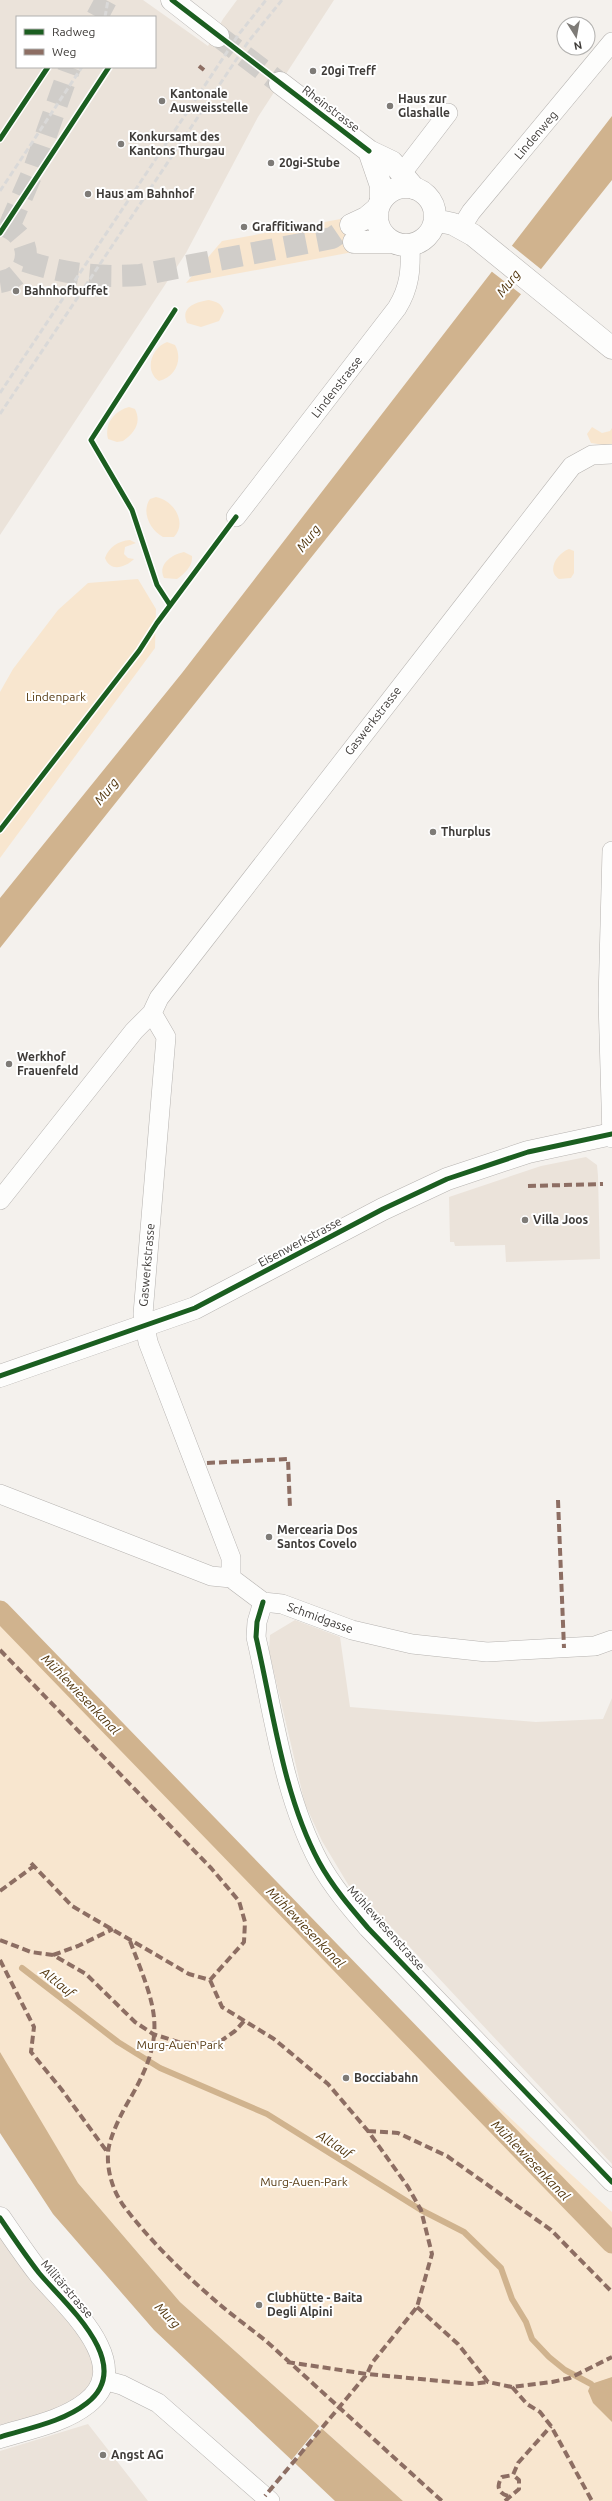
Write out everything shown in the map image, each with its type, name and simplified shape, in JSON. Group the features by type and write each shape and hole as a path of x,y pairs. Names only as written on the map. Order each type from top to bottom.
{"main road":[{"path":"172,1 218,36"},
{"name":"Rheinstrasse","path":"280,83 370,151 392,162 408,180"},
{"path":"370,151 381,186 377,216 381,231 401,243"},
{"path":"408,180 422,191 430,200 435,211 435,220 429,235 423,240 401,243 352,234 395,188 408,180"},
{"path":"435,220 461,228 480,240 612,348"},
{"name":"Eisenwerkstrasse","path":"0,1376 149,1342 195,1308 383,1209 447,1179 528,1152 612,1134"},
{"name":"Militärstrasse","path":"0,2218 25,2255 87,2327 99,2345 104,2365 104,2380"},
{"path":"0,2437 71,2413 88,2402 98,2392 104,2380"}],"street":[{"name":"Lindenweg","path":"461,228 468,215 612,42"},
{"path":"408,180 448,113"},
{"name":"Lindenstrasse","path":"236,517 397,308 408,285 411,266 401,243"},
{"name":"Gaswerkstrasse","path":"0,1200 134,1030 152,1013 159,998 572,466 592,455 612,454"},
{"path":"612,851 608,1000 612,1138"},
{"name":"Gaswerkstrasse","path":"152,1013 166,1036 144,1314 149,1342 231,1558 231,1578"},
{"path":"0,1494 211,1576 231,1578 263,1602"},
{"name":"Schmidgasse","path":"263,1602 282,1604 352,1630 412,1644 472,1652 595,1646 612,1640"},
{"name":"Mühlewiesenstrasse","path":"263,1602 256,1622 256,1636 287,1776 301,1822 326,1874 347,1904 368,1928 612,2182"},
{"path":"104,2380 122,2385 158,2403 270,2501"}],"shaded area":[{"path":"0,0 143,0 208,46 223,19 237,0 334,0 258,117 186,253 0,535"},
{"name":"Villa Joos","path":"586,1157 597,1165 600,1259 506,1262 505,1245 455,1246 454,1242 450,1242 449,1197 541,1166"},
{"path":"295,1620 340,1637 350,1707 536,1722 603,1719 612,1698 612,2164 393,1929 349,1886 322,1841 305,1804 269,1651 270,1635"},
{"path":"0,2217 87,2327 98,2391 51,2411 0,2427"},
{"path":"88,2424 148,2501 0,2501 0,2451"}],"green space":[{"path":"346,218 353,252 186,283 222,241"},
{"path":"209,300 218,303 223,308 224,311 219,321 201,327 187,323 185,318 187,309 194,304"},
{"path":"167,342 175,345 178,361 174,372 165,379 159,381 154,377 152,372 151,360 157,349"},
{"path":"129,407 135,409 137,414 138,419 136,427 123,441 117,442 108,439 107,428 111,419 119,412"},
{"path":"592,427 602,433 610,431 612,428 612,446 591,443 587,434"},
{"path":"156,497 168,502 177,512 179,525 178,531 174,537 163,537 158,534 148,520 146,509 147,504 150,499"},
{"path":"130,540 136,543 125,547 124,554 128,558 134,559 126,565 118,567 110,565 105,558 109,551 118,543"},
{"path":"569,549 574,551 574,573 571,578 559,579 553,572 553,567 557,558"},
{"path":"184,552 192,556 188,569 177,579 164,578 162,573 164,564 167,560"},
{"name":"Lindenpark","path":"138,579 156,609 155,648 0,858 0,692 13,669 58,610 88,583"},
{"name":"Murg-Auen-Park","path":"0,1607 283,1908 612,2212 612,2501 403,2501 180,2302 78,2183 0,2052"}],"water":[{"name":"Murg","path":"612,116 612,180 0,948 0,898 182,673"},
{"name":"Murg","path":"0,2052 78,2183 180,2302 403,2501 335,2501 154,2330 53,2214 0,2133"},
{"path":"612,2377 612,2422 593,2403 588,2391 591,2384"}],"pier":[{"path":"511,245 542,270 522,295 491,271"},
{"path":"320,2425 323,2427 293,2464 290,2462"}],"waterway":[{"name":"Mühlewiesenkanal","path":"0,1611 612,2243"},
{"name":"Altlauf","path":"22,1968 118,2042 160,2068 267,2114 421,2210 464,2232 501,2268 512,2299 526,2322 532,2339 549,2357 565,2370 591,2384"}],"tunnel":[{"path":"98,16 106,0"},
{"path":"218,36 280,83"},
{"path":"9,227 34,169 70,68"},
{"path":"0,225 11,229 19,236 24,245 26,254 24,264 20,272 11,278 0,282"},
{"path":"25,261 54,269 82,274 110,276 140,275 332,238 351,225"}],"railway":[{"path":"105,16 108,0"},
{"path":"0,393 239,34 266,0"},
{"path":"0,414 248,42 282,0"},
{"path":"0,191 81,68"}],"marked path":[{"path":"199,66 204,70"},
{"path":"528,1186 603,1184"},
{"path":"207,1463 288,1459 290,1508"},
{"path":"558,1500 564,1648"},
{"path":"0,1650 211,1868 239,1901 245,1922 244,1942 210,1980 189,1974 72,1906 31,1863"},
{"path":"0,1891 34,1866"},
{"path":"53,1955 78,1946 113,1929"},
{"path":"0,1940 31,1952 53,1955 86,1974 135,2022 153,2034 178,2042 210,2044 221,2041 235,2031 245,2020"},
{"path":"130,1941 151,2002 154,2019 154,2036 143,2074 116,2125 110,2141 108,2154 110,2174 119,2199 133,2218 156,2244 193,2281 266,2341 442,2501"},
{"path":"0,1960 34,2027 31,2052 62,2090 108,2153"},
{"path":"210,1980 222,2007 274,2039 328,2084 368,2131 408,2187 421,2210 432,2254 417,2307 372,2363 367,2374 265,2496"},
{"path":"368,2131 398,2133 447,2156 551,2230 612,2292"},
{"path":"417,2307 458,2344 488,2382 512,2387 552,2382 570,2378 612,2357"},
{"path":"287,2362 367,2374 472,2384 488,2382"},
{"path":"512,2387 527,2404 540,2412 551,2426 592,2501"},
{"path":"505,2501 519,2489 519,2480 513,2475 518,2463 551,2426"},
{"path":"508,2496 500,2491 499,2483 502,2477 513,2475"}],"cycle path":[{"path":"172,0 369,151"},
{"path":"0,139 47,68"},
{"path":"0,233 108,68"},
{"path":"170,605 157,585 132,510 91,440 175,310"},
{"path":"0,830 139,651 157,623 236,517"},
{"path":"0,1376 195,1308 383,1209 447,1179 528,1152 612,1134"},
{"path":"263,1602 257,1622 256,1637 280,1752 296,1809 324,1871 368,1928 612,2182"},
{"path":"0,2218 39,2273 64,2300 91,2335 100,2353 104,2370 100,2387 87,2403 78,2410 57,2420 0,2437"}],"place":[{"name":"20gi Treff","path":"313,71"},
{"name":"Kantonale Ausweisstelle","path":"162,101"},
{"name":"Haus zur Glashalle","path":"390,106"},
{"name":"Konkursamt des Kantons Thurgau","path":"121,144"},
{"name":"20gi-Stube","path":"271,163"},
{"name":"Haus am Bahnhof","path":"88,194"},
{"name":"Graffitiwand","path":"244,227"},
{"name":"Bahnhofbuffet","path":"16,291"},
{"name":"Thurplus","path":"433,832"},
{"name":"Werkhof Frauenfeld","path":"9,1064"},
{"name":"Villa Joos","path":"525,1220"},
{"name":"Mercearia Dos Santos Covelo","path":"269,1537"},
{"name":"Bocciabahn","path":"346,2078"},
{"name":"Clubhütte - Baita Degli Alpini","path":"259,2305"},
{"name":"Angst AG","path":"103,2455"}],"park label":[{"name":"Murg-Auen Park","path":"180,2045"}]}
